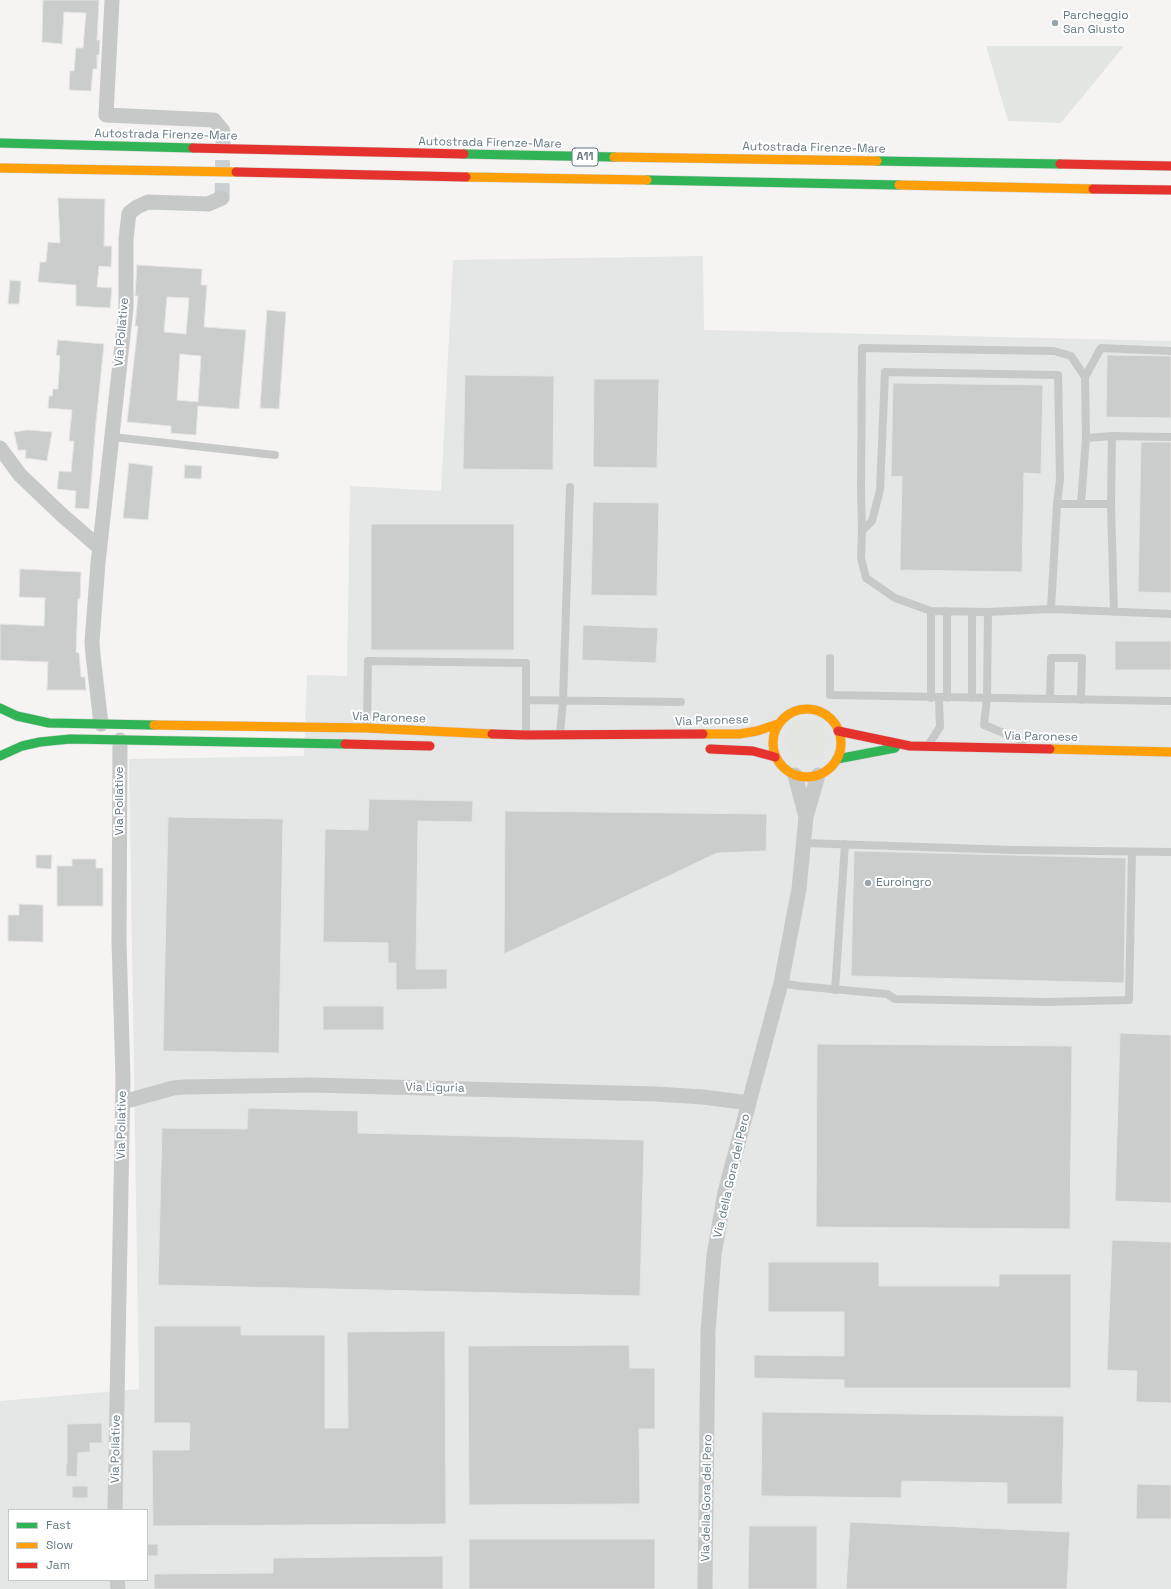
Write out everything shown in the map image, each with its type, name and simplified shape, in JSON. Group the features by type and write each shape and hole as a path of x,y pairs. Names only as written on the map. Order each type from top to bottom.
{"main road":[{"name":"Autostrada Firenze-Mare","path":"0,143 548,156 1171,166"},
{"name":"A11","path":"0,168 1171,190"},
{"name":"Via Paronese","path":"0,708 17,716 49,723 367,728 526,735 739,734 757,731 778,724 786,716 795,711 805,709 816,710 825,714 833,722 838,731 910,746"},
{"path":"778,724 774,734 772,746 775,757 780,765 787,771 795,775 807,777 818,775 826,771 837,758 841,740 838,731"},
{"path":"0,756 22,746 54,740 440,746"},
{"name":"Via Paronese","path":"837,758 910,746 1171,752"},
{"path":"700,749 753,750 775,757"}],"street":[{"path":"112,0 106,115 214,120 223,131"},
{"name":"Via Pollative","path":"101,724 92,655 92,642 100,548 126,308 126,239 129,213 148,202 208,204 222,198"},
{"path":"0,448 20,475 62,515 100,548"},
{"name":"Via Pollative","path":"115,1509 123,1102 119,941 120,740"},
{"name":"Via della Gora del Pero","path":"795,775 806,817"},
{"name":"Via della Gora del Pero","path":"705,1589 708,1332 714,1255 725,1192 782,983 799,889 806,817 818,775"},
{"name":"Via Liguria","path":"123,1102 173,1088 184,1087 311,1085 656,1094 703,1097 749,1103"}],"lane":[{"path":"1085,377 1071,356 1054,350 862,348 861,558 866,578 894,598 931,611 988,612 1051,609 1171,614"},
{"path":"1081,503 1086,438 1085,377 1101,348 1171,351"},
{"path":"862,531 872,521 880,490 885,372 1058,375 1060,479 1057,504 1051,609"},
{"path":"1086,438 1112,436 1171,437"},
{"path":"1112,436 1111,504 1114,612"},
{"path":"113,437 275,455"},
{"path":"560,735 563,701 570,487"},
{"path":"1057,504 1111,504"},
{"path":"927,746 940,727 939,698 931,611"},
{"path":"939,698 947,611"},
{"path":"972,612 972,698"},
{"path":"988,612 987,698 984,725 1043,750"},
{"path":"830,658 830,695 1171,701"},
{"path":"1050,699 1051,658 1082,658 1081,700"},
{"path":"367,728 368,661 526,663 526,735"},
{"path":"526,700 681,702"},
{"path":"803,843 1013,850 1171,852"},
{"path":"835,990 845,844"},
{"path":"782,983 835,990 887,994 895,999 1046,1002 1129,1000 1132,852"}],"shaded area":[{"path":"986,46 1124,46 1061,123 1008,121"},
{"path":"703,256 704,330 1171,341 1171,1589 0,1589 0,1401 139,1389 129,759 304,756 307,675 347,676 350,486 441,491 453,260"},
{"path":"806,720 814,722 820,726 824,732 826,740 824,748 820,754 814,758 806,760 798,758 792,754 788,748 786,740 788,732 792,726 798,722"}],"building":[{"path":"43,0 99,0 97,40 100,40 99,55 97,55 97,69 93,69 91,91 69,90 70,71 74,71 76,48 83,48 86,13 64,12 62,44 42,42"},
{"path":"58,198 105,199 104,246 112,246 111,267 99,266 97,287 112,288 110,308 76,306 76,285 38,282 40,262 46,262 48,242 60,243"},
{"path":"137,265 202,269 201,285 207,285 204,327 246,330 239,409 198,406 196,435 171,433 171,426 127,422 138,326 135,326 138,296 135,296","holes":["167,297 189,298 186,334 164,332","180,354 201,356 198,402 177,400"]},
{"path":"10,280 21,281 19,304 8,304"},
{"path":"267,310 286,312 279,409 260,408"},
{"path":"58,340 104,344 89,509 75,508 76,491 57,489 59,471 71,472 74,441 69,441 72,410 48,408 49,396 52,396 53,389 58,389 60,356 56,355"},
{"path":"1107,355 1171,356 1171,418 1106,417"},
{"path":"465,375 554,376 553,470 463,469"},
{"path":"594,379 659,379 657,468 593,467"},
{"path":"893,383 1043,385 1041,474 1024,473 1022,572 900,570 902,476 891,477"},
{"path":"28,430 52,432 47,461 25,458 26,450 18,450 14,432"},
{"path":"1141,442 1171,442 1171,593 1138,592"},
{"path":"129,463 153,466 148,520 123,518"},
{"path":"185,465 202,466 201,479 184,478"},
{"path":"593,502 659,503 657,596 591,595"},
{"path":"371,524 514,524 514,650 371,650"},
{"path":"20,569 81,572 80,599 78,599 76,652 79,653 81,677 85,677 86,690 47,690 48,662 0,660 0,624 44,626 45,598 19,597"},
{"path":"583,625 658,628 656,663 582,660"},
{"path":"1115,641 1171,641 1171,670 1115,670"},
{"path":"369,799 473,801 472,822 418,821 416,969 447,969 447,989 396,990 396,963 388,963 388,943 323,942 325,829 368,830"},
{"path":"505,811 767,814 766,851 717,853 504,954"},
{"path":"168,817 283,819 279,1053 163,1051"},
{"path":"854,851 1126,858 1124,983 851,976"},
{"path":"36,855 52,855 51,869 36,868"},
{"path":"72,859 96,859 96,868 103,868 103,906 57,906 57,866 72,866"},
{"path":"19,904 43,905 43,942 8,941 8,915 19,915"},
{"path":"323,1006 384,1006 384,1030 323,1030"},
{"path":"1120,1033 1171,1035 1171,1203 1115,1201"},
{"path":"817,1044 1072,1046 1070,1229 816,1227"},
{"path":"248,1108 358,1111 358,1133 644,1140 640,1296 158,1285 162,1128 247,1129"},
{"path":"1112,1240 1171,1242 1171,1403 1136,1402 1137,1371 1107,1370"},
{"path":"768,1262 879,1262 879,1286 999,1286 999,1274 1071,1274 1071,1388 844,1388 844,1380 754,1378 754,1355 844,1356 844,1312 768,1312"},
{"path":"154,1326 241,1326 241,1335 325,1335 325,1428 348,1428 347,1332 445,1331 446,1524 153,1526 152,1450 189,1450 190,1423 154,1423"},
{"path":"629,1345 630,1368 655,1368 655,1429 639,1429 640,1504 469,1505 468,1346"},
{"path":"762,1412 1064,1416 1062,1504 1007,1504 1007,1483 902,1481 901,1498 761,1496"},
{"path":"102,1423 102,1443 90,1443 90,1452 78,1453 77,1477 66,1476 67,1424"},
{"path":"1137,1484 1171,1485 1171,1519 1136,1519"},
{"path":"72,1486 88,1486 88,1498 72,1498"},
{"path":"850,1522 1070,1532 1067,1589 846,1589"},
{"path":"749,1526 817,1526 817,1589 748,1589"},
{"path":"469,1539 655,1539 655,1589 469,1589"},
{"path":"148,1544 158,1544 158,1556 148,1556"},
{"path":"443,1556 443,1589 154,1589 154,1574 273,1573 273,1558"}],"tunnel":[{"path":"222,198 223,139"}],"traffic: fast":[{"path":"0,143 193,148"},
{"path":"464,154 614,157"},
{"path":"877,161 1060,164"},
{"path":"647,180 899,185"},
{"path":"0,708 17,716 49,723 154,725"},
{"path":"0,756 22,746 40,742 70,739 345,744"},
{"path":"837,759 895,748"}],"traffic: slow":[{"path":"614,157 877,161"},
{"path":"0,168 236,172"},
{"path":"466,177 647,180"},
{"path":"899,185 1093,189"},
{"path":"807,709 820,712 831,719 838,730 841,743 838,756 831,767 820,774 807,777 794,774 783,767 776,756 773,743 776,730 783,719 794,712 807,709"},
{"path":"703,734 739,734 757,731 778,724"},
{"path":"154,725 367,728 492,734"},
{"path":"1050,749 1171,752"}],"traffic: jam":[{"path":"193,148 464,154"},
{"path":"1060,164 1171,166"},
{"path":"236,172 466,177"},
{"path":"1093,189 1171,190"},
{"path":"838,731 910,746 1050,749"},
{"path":"492,734 703,734"},
{"path":"345,744 430,746"},
{"path":"710,749 753,751 775,757"}],"place":[{"name":"Parcheggio San Giusto","path":"1055,23"},
{"name":"Euroingro","path":"868,883"}]}
